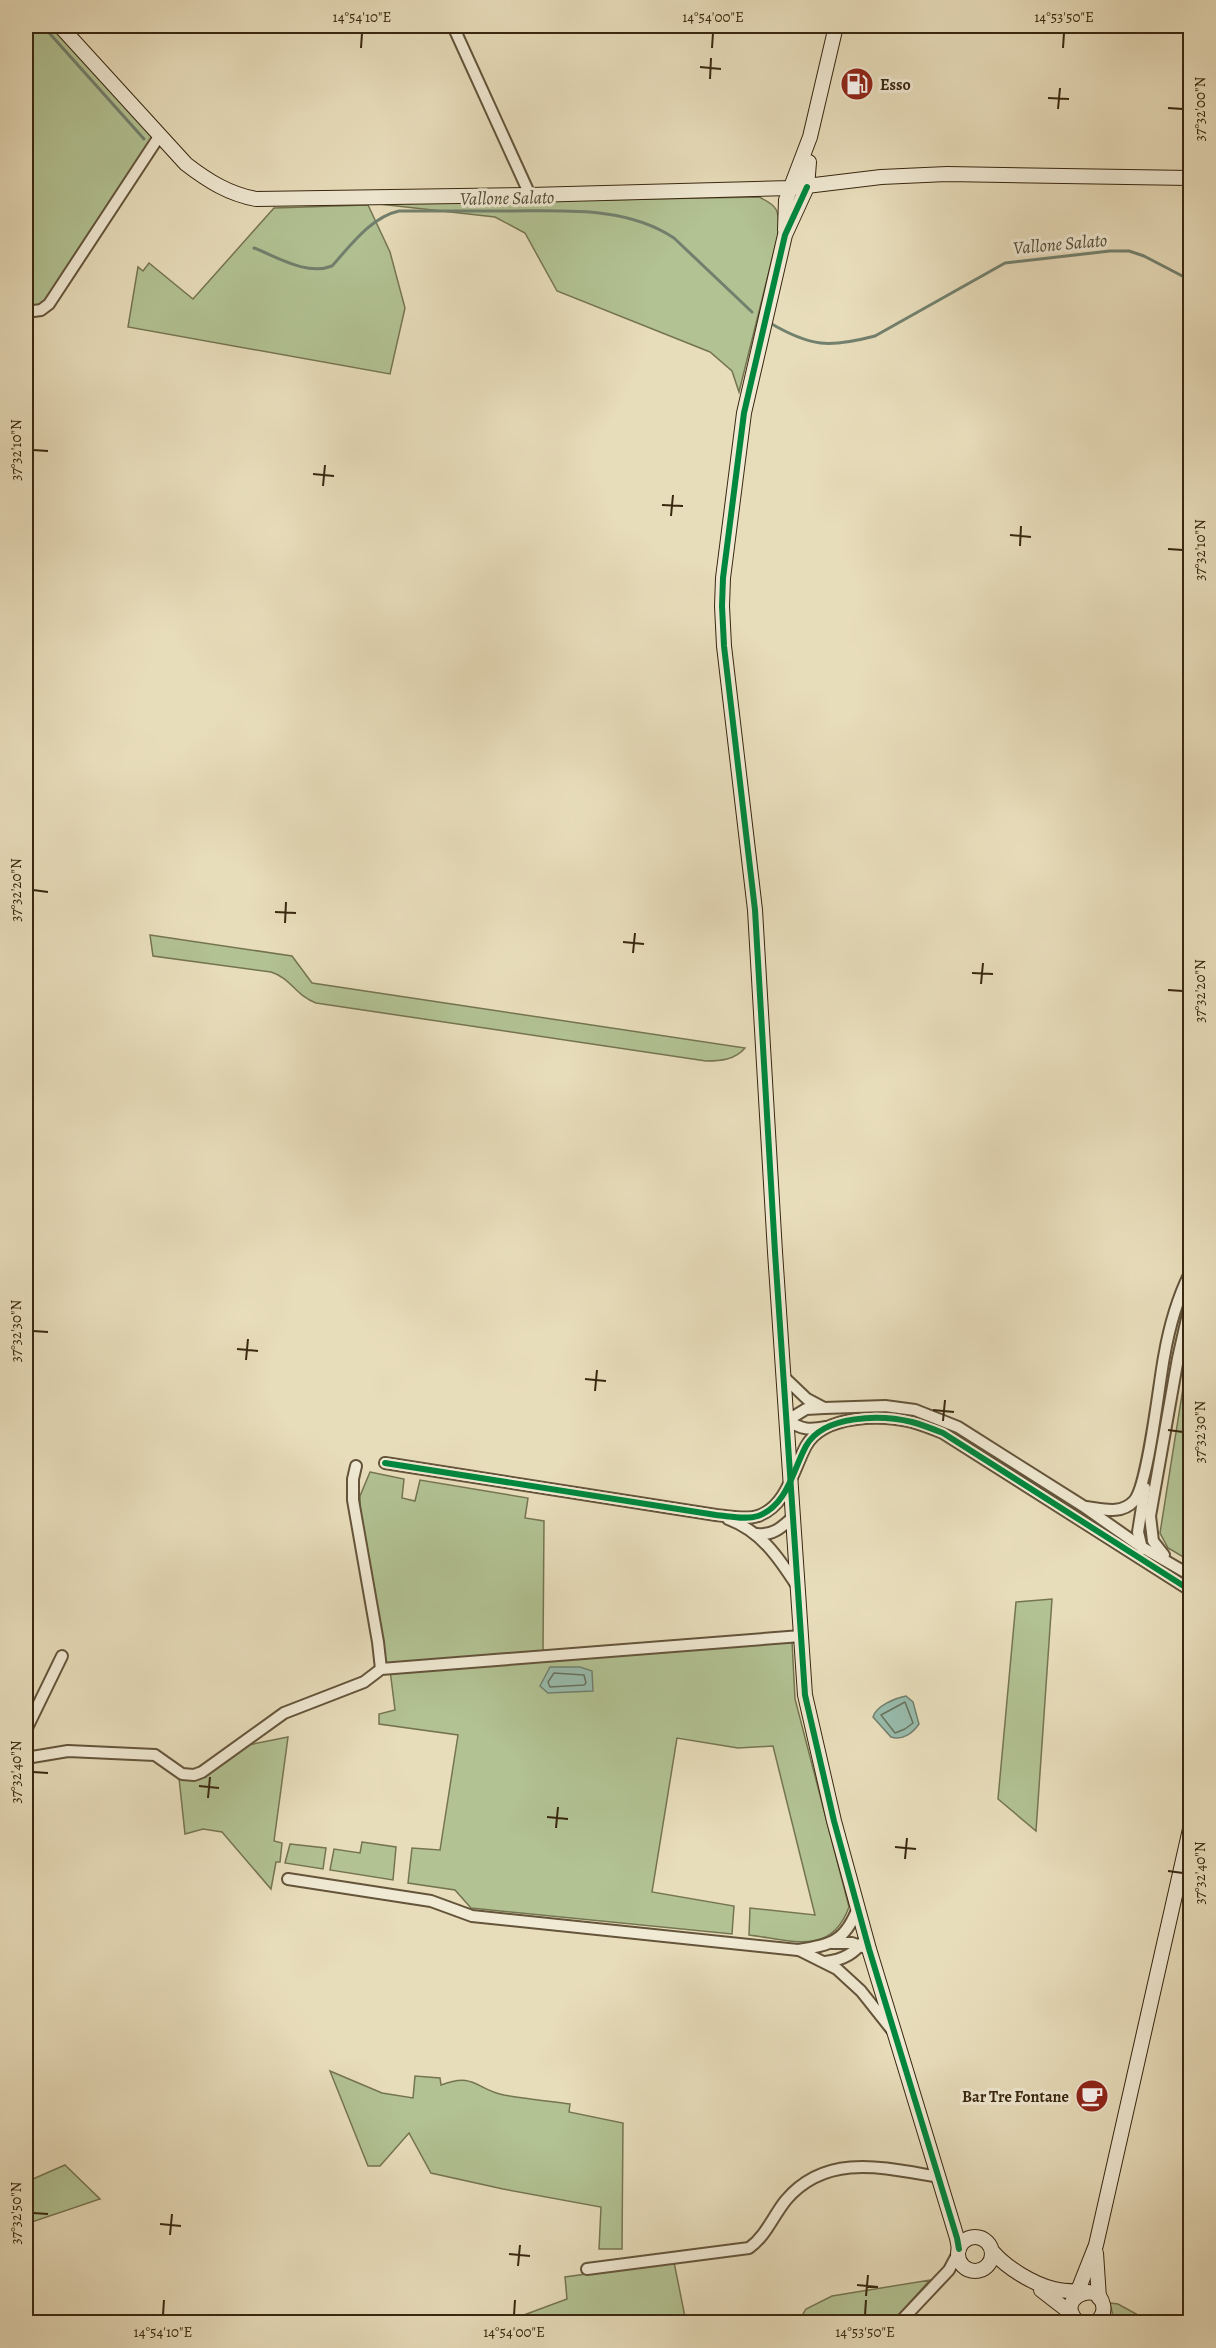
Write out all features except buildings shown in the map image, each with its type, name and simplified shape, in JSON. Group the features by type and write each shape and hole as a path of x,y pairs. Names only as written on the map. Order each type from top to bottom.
{"street":[{"path":"60,26 186,164 205,178 240,196 256,199 790,188 805,192 827,184 909,175 946,174 1191,178"},
{"path":"453,26 530,195"},
{"path":"785,235 786,201 810,137 836,26"},
{"path":"26,312 41,310 49,304 160,135"},
{"path":"810,137 805,192 785,235 744,413 732,501 722,606 724,646 755,910 792,1477 791,1522 805,1695 865,1944 939,2177 960,2262 966,2268 975,2271 983,2269 1007,2273 1021,2279 1053,2297 1074,2319"},
{"path":"809,162 815,173 827,184"},
{"path":"764,189 784,183 796,172"},
{"path":"764,189 785,213"},
{"path":"1161,1571 1146,1558 1140,1546 1138,1532 1164,1355 1177,1303 1191,1273"},
{"path":"1106,1536 1131,1548 1140,1546 1146,1540 1178,1358 1191,1305"},
{"path":"785,1378 807,1399 824,1408"},
{"path":"788,1420 806,1409 885,1406 915,1410 936,1417 958,1426 1083,1506 1140,1546 1191,1575"},
{"path":"788,1420 798,1428 810,1430 846,1420 884,1419 912,1422 943,1433 1191,1590"},
{"path":"756,1516 774,1506 792,1477 808,1443 826,1427"},
{"path":"385,1462 716,1515 772,1515 791,1522"},
{"path":"1083,1506 1108,1510 1126,1508 1138,1496 1147,1464"},
{"path":"356,1466 352,1500 381,1669"},
{"path":"716,1515 740,1523 757,1534 780,1560 798,1587"},
{"path":"1150,1516 1152,1541 1173,1564"},
{"path":"757,1534 764,1535 791,1522"},
{"path":"26,1758 68,1751 155,1755 177,1772 194,1775 202,1772 284,1713 364,1682 381,1669 801,1636"},
{"path":"26,1730 62,1656"},
{"path":"1096,2322 1101,2318 1089,2298 1096,2245 1191,1829"},
{"path":"288,1879 431,1901 472,1916 798,1950 832,1943 865,1944"},
{"path":"832,1943 849,1928 858,1908"},
{"path":"824,1962 837,1961 849,1956 865,1944"},
{"path":"798,1950 837,1969 861,1991 896,2036"},
{"path":"587,2269 749,2248 762,2236 787,2198 816,2177 832,2170 860,2166 939,2177"},
{"path":"947,2205 962,2226 988,2243 993,2252 1007,2266 1043,2285 1089,2298 1114,2321"},
{"path":"900,2322 949,2270 965,2240 976,2236"},
{"path":"1089,2298 1096,2245"},
{"path":"983,2269 990,2263 993,2252"},
{"path":"1074,2319 1071,2306 1089,2298"}],"shaded area":[{"path":"26,26 52,26 154,138 47,301 40,306 26,309"},
{"path":"759,197 774,206 779,218 779,231 739,392 732,371 710,352 557,291 525,233 495,217 379,204"},
{"path":"368,205 390,252 405,308 390,374 128,327 138,267 143,271 149,263 193,299 274,208"},
{"path":"150,935 292,956 312,983 745,1048 732,1057 706,1061 316,1003 303,996 284,978 271,972 153,956"},
{"path":"1190,1344 1190,1561 1168,1548 1160,1533"},
{"path":"370,1472 404,1479 402,1498 415,1501 420,1480 528,1498 525,1518 544,1521 543,1651 386,1663 360,1514 360,1496"},
{"path":"1052,1599 1036,1831 998,1799 1016,1602"},
{"path":"792,1641 795,1699 849,1907 841,1923 832,1933 808,1942 749,1935 750,1908 815,1915 773,1746 738,1748 677,1738 652,1892 734,1906 732,1934 471,1908 455,1890 408,1883 412,1848 440,1850 458,1735 379,1724 379,1714 395,1710 390,1670"},
{"path":"288,1737 274,1841 282,1843 280,1862 276,1862 271,1889 222,1832 203,1829 185,1834 179,1778 243,1746"},
{"path":"362,1842 396,1847 393,1880 330,1870 334,1849 360,1853"},
{"path":"290,1844 326,1848 323,1869 285,1863"},
{"path":"330,2071 382,2093 413,2098 415,2076 440,2078 441,2085 452,2081 468,2081 504,2095 570,2104 569,2112 623,2123 622,2249 599,2249 601,2207 431,2173 409,2133 380,2166 368,2166"},
{"path":"65,2165 100,2199 26,2224 26,2182"},
{"path":"674,2262 686,2322 505,2322 567,2299 565,2277"},
{"path":"930,2280 892,2322 798,2322 806,2309 832,2296"},
{"path":"1110,2303 1118,2304 1147,2320 1190,2322 1120,2322 1113,2316"}],"water":[{"path":"550,1667 580,1667 592,1671 593,1691 548,1693 540,1686"},
{"path":"906,1696 913,1702 919,1724 907,1735 899,1738 891,1737 873,1717 882,1706"}],"waterway":[{"name":"Vallone Salato","path":"43,26 144,139"},
{"name":"Vallone Salato","path":"254,248 302,267 322,268 332,266 354,241 379,219 399,211 594,212 636,220 674,238 752,312"},
{"name":"Vallone Salato","path":"770,323 809,341 832,343 859,340 875,336 1005,263 1110,251 1129,251 1144,256 1190,280"}],"cycle path":[{"path":"807,187 785,235 744,413 723,578 724,646 755,910 805,1695 834,1821 869,1949 959,2249"},
{"path":"385,1463 716,1515 748,1518 768,1511 783,1496 806,1446 814,1435 840,1422 855,1419 900,1420 943,1433 1190,1590"}],"place":[{"name":"Esso","path":"857,84"},
{"name":"Bar Tre Fontane","path":"1092,2096"}]}
